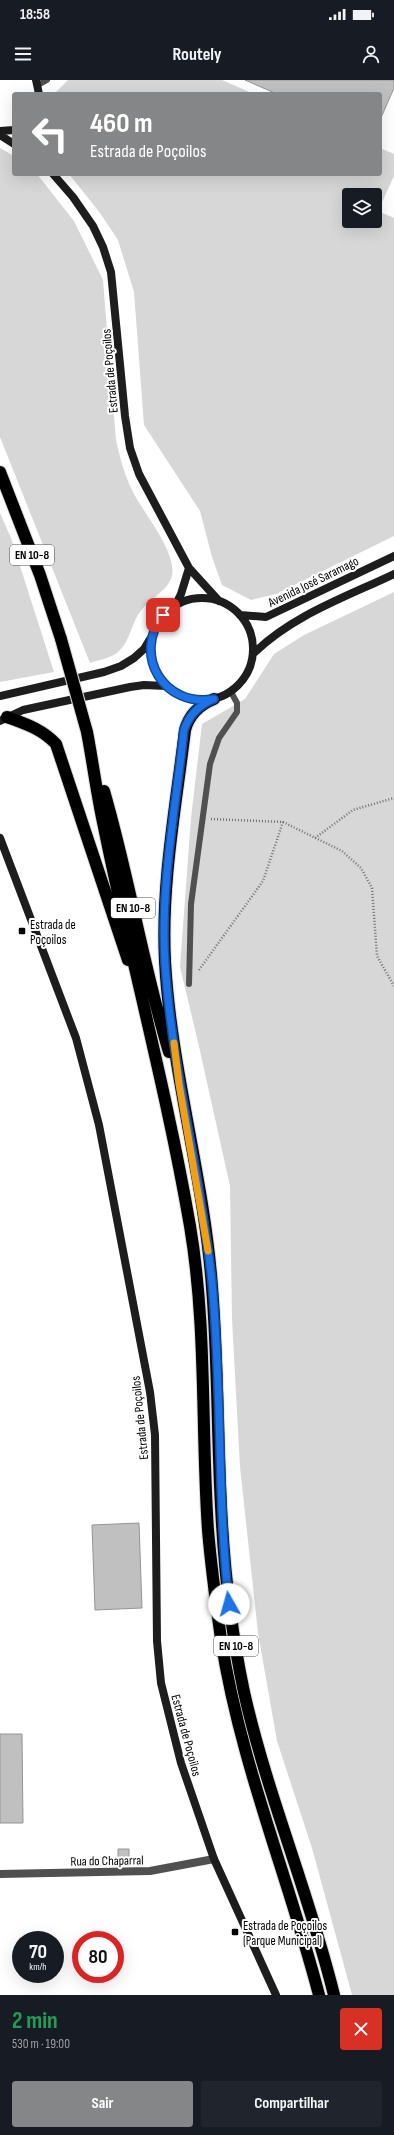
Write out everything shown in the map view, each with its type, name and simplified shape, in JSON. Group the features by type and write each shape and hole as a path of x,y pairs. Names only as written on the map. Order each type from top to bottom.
{"highway":[{"name":"EN 10-8","path":"0,472 40,575 61,639 117,835 153,999 179,1084 207,1238 212,1284 217,1355 220,1505 224,1564 231,1618 244,1690 259,1751 334,1995"},
{"path":"179,1084 165,962 164,918 168,873 184,730 189,719 198,708 214,699"},
{"path":"3,719 36,727 47,734 56,744 62,756 133,978 164,1089"},
{"name":"EN 10-8","path":"87,732 104,827 164,1089 190,1230 200,1310 208,1530 222,1641 243,1746 307,1949 319,1995"}],"street":[{"path":"37,82 40,92"},
{"path":"0,131 12,130"},
{"path":"0,134 12,143"},
{"name":"Estrada de Poçoilos","path":"55,176 73,197 93,226 103,246 111,272 115,297 125,416 130,448 152,500 189,568 219,601 240,615 251,633 254,653 249,671 244,679 231,692 206,701 189,699 177,694 166,686 156,671 152,662 151,649 153,635"},
{"name":"Avenida José Saramago","path":"240,615 266,617 394,556"},
{"name":"Estrada de Poçoilos","path":"0,696 104,672 121,666 134,658 144,649 153,635 159,621 175,606 181,594 189,568"},
{"path":"254,653 270,637 290,623 394,574"},
{"name":"Estrada de Poçoilos","path":"175,606 196,598 219,601"},
{"name":"Estrada de Poçoilos","path":"3,719 23,710 130,687 144,685 166,686"},
{"name":"Estrada de Poçoilos","path":"0,838 76,1038 99,1125 150,1392 156,1435 157,1641 161,1683 169,1722 181,1763 214,1859 276,1995"},
{"name":"Rua do Chaparral","path":"0,1874 150,1871 214,1859"}],"lane":[{"path":"37,82 47,80"},
{"path":"189,984 191,904 214,750 219,738 237,712 237,703 231,692"}],"path":[{"path":"315,838 353,810 394,798"},
{"path":"204,818 283,822 342,851 367,876 372,888 377,956 394,986"},
{"path":"189,984 263,881 283,822"}],"shaded area":[{"path":"68,80 222,80 249,92 56,92"},
{"path":"0,148 12,155 12,176 39,176 74,221 103,280 116,440 123,467 131,488 160,536 171,559 171,579 168,584 160,593 143,607 122,648 112,656 90,663 0,437"},
{"path":"382,149 394,154 394,176 382,202 382,188 342,188 342,228 382,228 382,213 394,218 394,536 276,594 251,600 222,585 212,557 200,511 144,425 134,292 118,240 100,213 71,176 382,176"},
{"path":"0,513 11,538 54,672 0,682"},
{"path":"394,592 394,1995 352,1995 312,1848 277,1741 258,1633 240,1467 232,1319 230,1186 180,967 191,818 202,724 245,699 274,654 304,635"}],"building":[{"path":"245,80 394,80 394,88 382,115 382,92 272,92"},
{"path":"139,1523 142,1608 95,1610 92,1525"},
{"path":"0,1734 22,1734 23,1823 0,1823"},
{"path":"118,1849 129,1849 129,1861 118,1861"}],"slow traffic":[{"path":"174,1043 179,1084 194,1160 208,1251"}],"place":[{"name":"Estrada de Poçoilos","path":"22,931"},
{"name":"Estrada de Poçoilos (Parque Municipal)","path":"235,1932"}],"route":[{"path":"163,615 155,628 151,644 152,662 160,679 173,692 180,696 189,699 206,701 214,699 204,703 198,708 186,724 184,730 168,873 164,933 169,1006 179,1084 207,1238 212,1284 217,1355 220,1505 224,1564 229,1604"}]}
